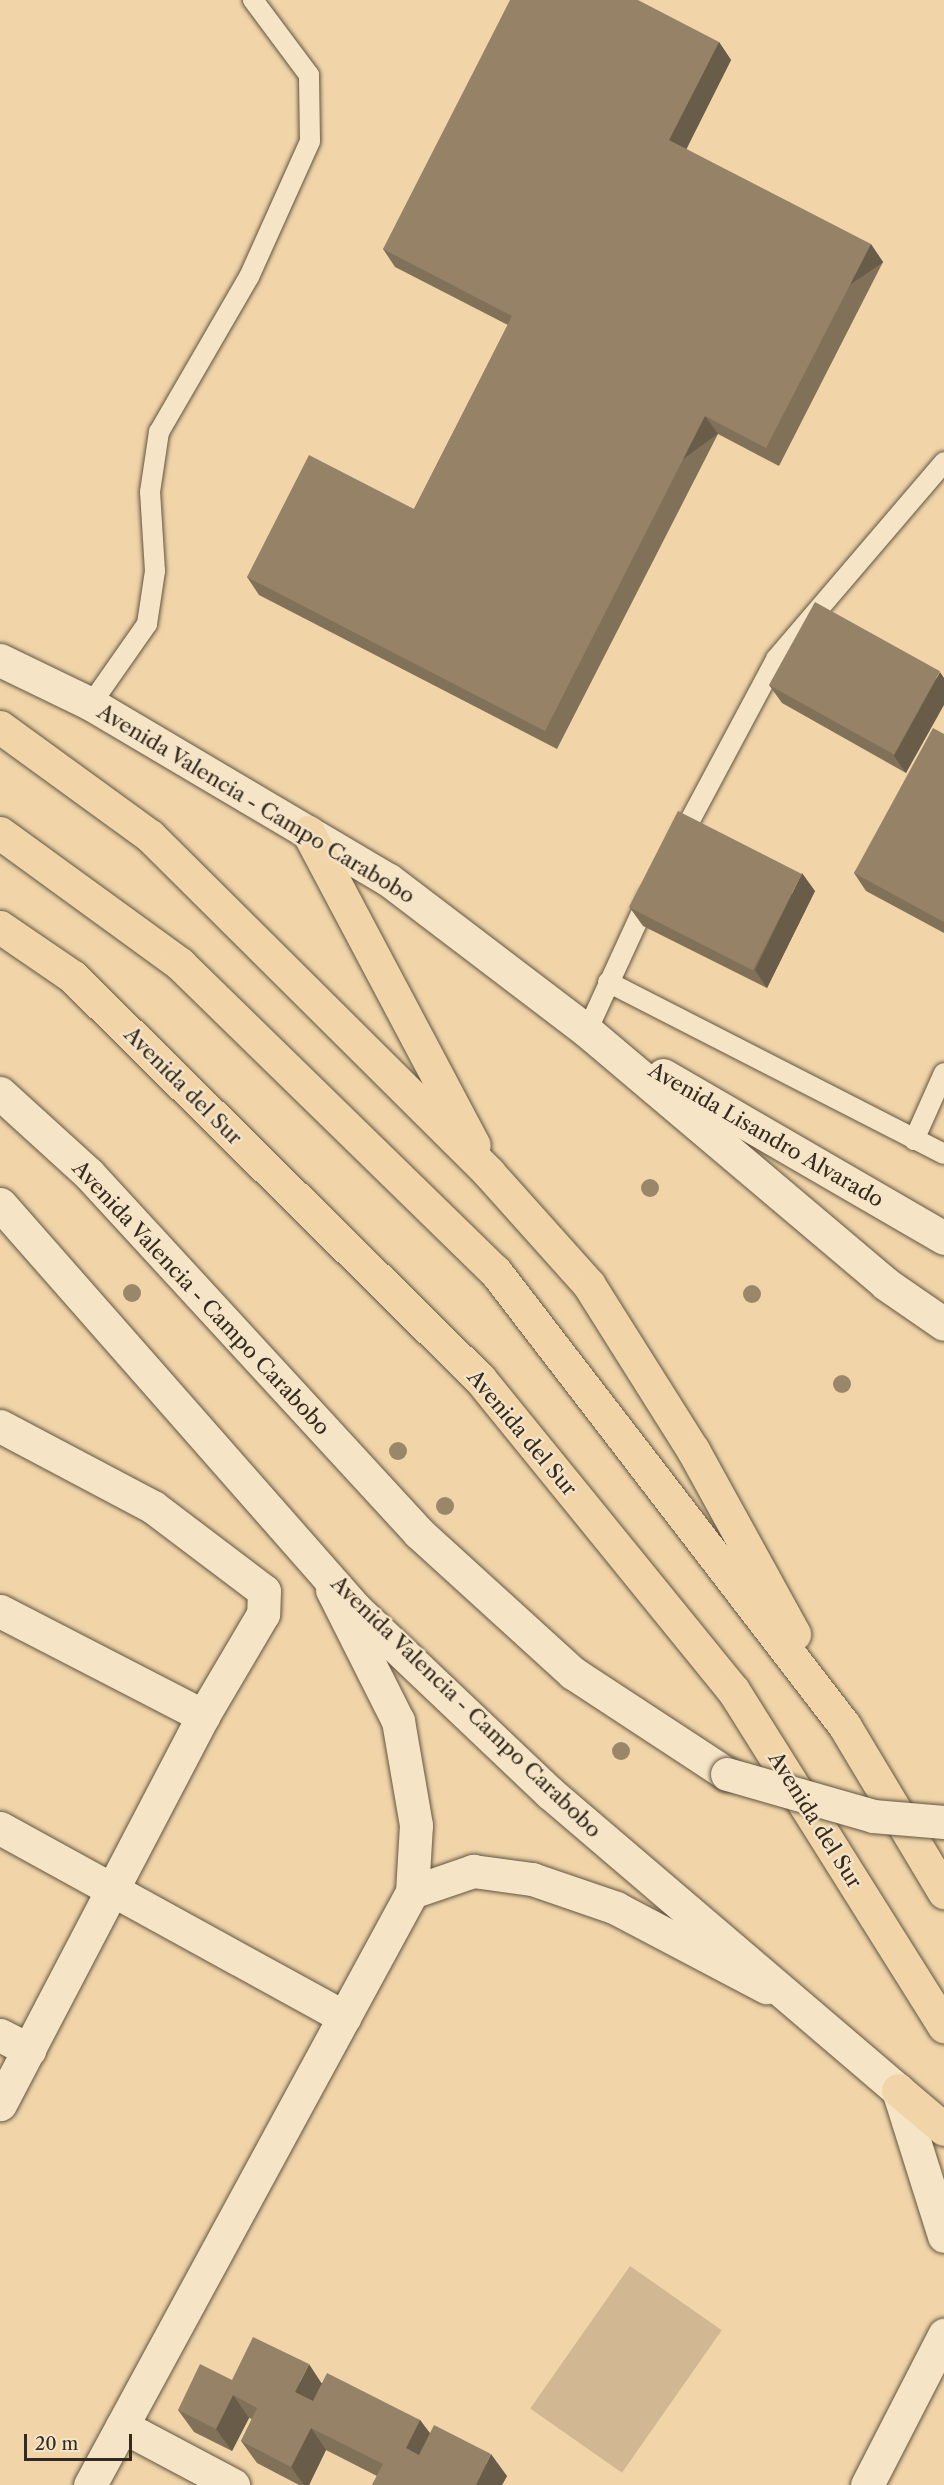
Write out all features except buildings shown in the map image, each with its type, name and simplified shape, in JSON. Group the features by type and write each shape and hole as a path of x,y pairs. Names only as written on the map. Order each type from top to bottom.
{"highway":[{"path":"0,727 150,836 489,1173 589,1285 693,1450 844,1725 944,1892"},
{"path":"308,832 489,1173"},
{"path":"0,833 180,964 495,1271 844,1725"},
{"name":"Avenida del Sur","path":"0,927 73,978 480,1379 733,1690 944,2026"},
{"path":"898,2090 944,2129"}],"street":[{"name":"Avenida Valencia - Campo Carabobo","path":"0,660 91,705 389,880 587,1031"},
{"name":"Avenida Lisandro Alvarado","path":"587,1031 944,1238"},
{"path":"587,1031 886,1284 944,1324"},
{"name":"Avenida Valencia - Campo Carabobo","path":"0,1093 88,1173 419,1533 573,1673 727,1774 873,1816 944,1822"},
{"name":"Avenida Valencia - Campo Carabobo","path":"4,1219 355,1608 550,1793 898,2090"},
{"path":"0,1426 153,1507 245,1572 264,1592 263,1614 203,1716 0,2104"},
{"path":"90,2485 412,1892 416,1825 398,1720 318,1565"},
{"path":"0,1611 203,1716"},
{"path":"0,1828 344,2017"},
{"path":"412,1892 473,1872 532,1880 616,1908 797,2004"},
{"path":"0,2035 29,2050"},
{"path":"898,2090 944,2236"},
{"path":"867,2485 944,2335"},
{"path":"122,2426 232,2485"}],"lane":[{"path":"91,705 147,624 155,571 150,492 159,432 249,277 310,141 309,75 253,0"},
{"path":"670,857 776,659 944,462"},
{"path":"587,1031 608,982 659,878"},
{"path":"608,982 944,1154"},
{"path":"914,1140 944,1073"}],"shaded area":[{"path":"630,2266 722,2330 622,2473 530,2409"}]}
